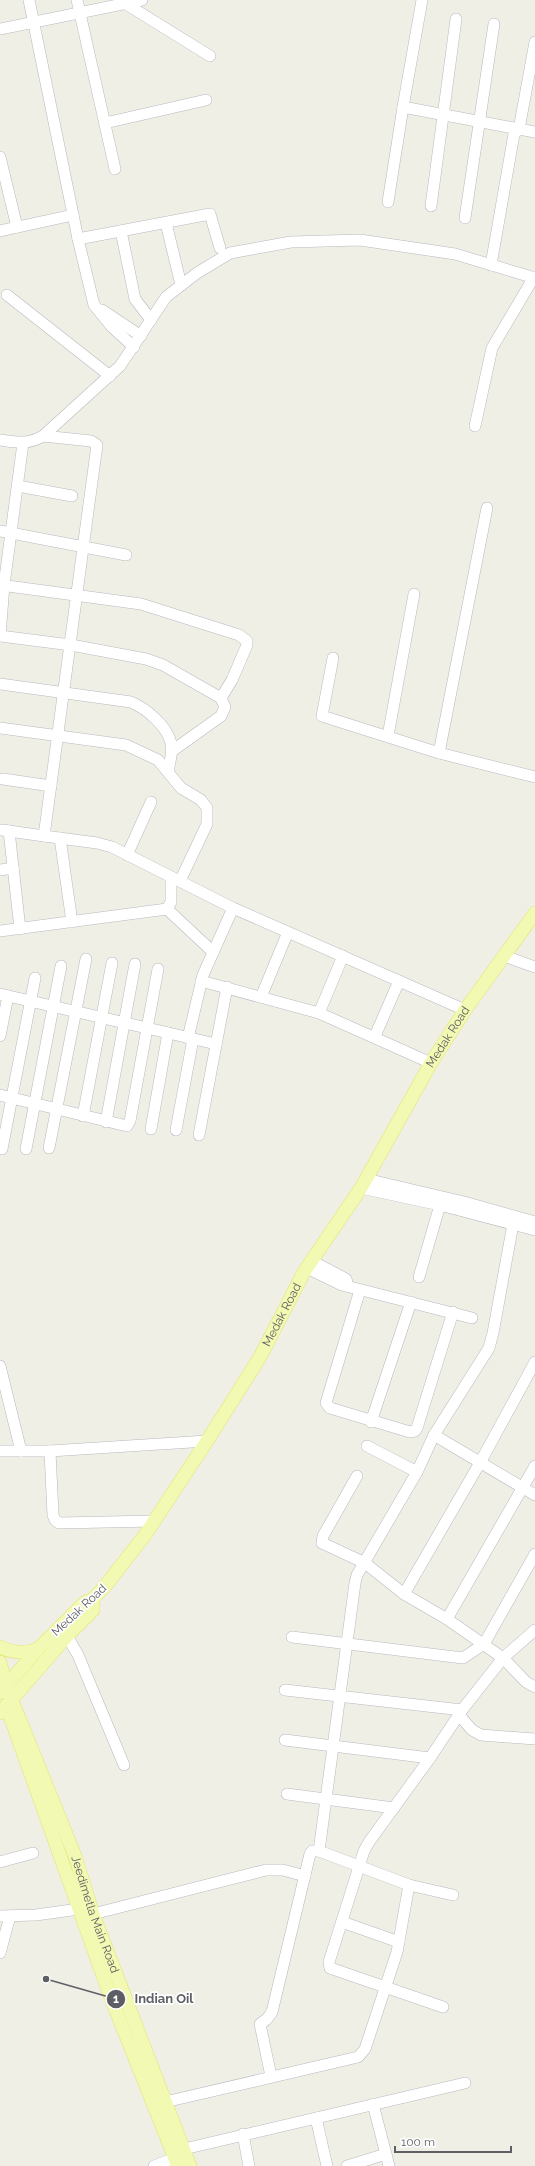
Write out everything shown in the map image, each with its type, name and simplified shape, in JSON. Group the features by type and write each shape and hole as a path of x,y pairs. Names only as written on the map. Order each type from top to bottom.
{"main road":[{"name":"Medak Road","path":"4,1699 38,1649 84,1603 93,1599 106,1586 154,1521 260,1357 309,1264 364,1184 431,1063 465,1010 535,913"},
{"path":"4,1699 93,1610 93,1599"},
{"path":"0,1647 14,1652 25,1653 38,1649"},
{"path":"0,1662 4,1699"},
{"name":"Jeedimetla Main Road","path":"4,1699 111,1998 179,2158 190,2166"},
{"name":"Jeedimetla Main Road","path":"4,1699 75,1856 93,1914 166,2102 179,2158"}],"street":[{"path":"29,0 78,240 94,305 112,327 134,347"},
{"path":"77,0 115,169"},
{"path":"0,30 80,14 126,2 142,0"},
{"path":"388,202 422,0"},
{"path":"126,2 210,56"},
{"path":"431,206 442,114 456,19"},
{"path":"465,218 494,24"},
{"path":"491,265 514,134 520,129 535,42"},
{"path":"105,123 206,100"},
{"path":"403,107 535,132"},
{"path":"0,157 17,227"},
{"path":"78,240 210,214 220,248"},
{"path":"0,231 73,215"},
{"path":"166,223 181,285"},
{"path":"121,231 135,299 151,320"},
{"path":"0,440 24,443 34,441 42,436 120,366 166,297 197,273 230,253 291,242 360,240 455,254 535,277 492,348 475,426"},
{"path":"7,295 110,376"},
{"path":"94,305 141,336"},
{"path":"42,436 91,441 97,445 83,545 78,595 70,645 65,694 44,836"},
{"path":"24,443 18,486 6,532 0,636 70,645 146,659 163,665 221,698 224,707 221,716 172,751"},
{"path":"18,486 72,496"},
{"path":"439,753 487,508"},
{"path":"6,532 83,545 126,555"},
{"path":"2,585 156,607 243,637 247,645 232,680 221,698"},
{"path":"388,736 414,594"},
{"path":"333,658 322,716 439,753 535,777"},
{"path":"0,684 137,704 163,727 171,743 172,751 168,771"},
{"path":"0,728 126,745 158,760 181,788 205,803 208,818 207,824 175,879 171,902 167,909"},
{"path":"3,779 52,786"},
{"path":"127,855 152,802"},
{"path":"20,928 13,868 5,830 105,844 233,908 465,1010"},
{"path":"60,838 72,922"},
{"path":"0,870 13,868"},
{"path":"176,1130 190,1038 201,981 233,908"},
{"path":"0,931 167,909"},
{"path":"167,909 214,952"},
{"path":"261,997 288,932"},
{"path":"319,1013 343,956"},
{"path":"504,956 535,967"},
{"path":"49,1148 86,959"},
{"path":"83,1116 112,963"},
{"path":"106,1122 135,964"},
{"path":"26,1149 61,966"},
{"path":"0,1095 123,1126 129,1124 158,969"},
{"path":"2,1149 32,1001 35,978"},
{"path":"201,981 319,1013 375,1036 431,1063"},
{"path":"375,1036 399,981"},
{"path":"199,1135 227,987"},
{"path":"0,1036 4,995 216,1044"},
{"path":"152,1129 168,1033"},
{"path":"364,1184 535,1230"},
{"path":"364,1184 464,1202 535,1222"},
{"path":"419,1277 440,1205"},
{"path":"319,1851 334,1745 346,1643 357,1575 417,1472 434,1435 489,1348 494,1333 513,1224"},
{"path":"309,1264 342,1286 348,1286 472,1318"},
{"path":"360,1290 326,1403 330,1408 371,1422 410,1432 415,1431 453,1312"},
{"path":"371,1422 411,1302"},
{"path":"404,1594 481,1461 535,1362"},
{"path":"0,1366 4,1404 21,1451"},
{"path":"434,1435 481,1461 535,1495"},
{"path":"0,1451 50,1451 207,1441"},
{"path":"367,1446 417,1472"},
{"path":"50,1451 53,1515 55,1520 59,1523 154,1521"},
{"path":"447,1619 524,1488 535,1466"},
{"path":"356,1476 321,1540 324,1545 365,1563 404,1594 447,1619 484,1644 503,1658 526,1682 535,1687"},
{"path":"292,1637 460,1659 468,1656 484,1644 535,1554"},
{"path":"443,2007 386,1986 330,1968 329,1962 359,1866 369,1842 430,1758 460,1712 503,1658 535,1630"},
{"path":"67,1636 78,1655 124,1765"},
{"path":"285,1690 460,1712 472,1730 481,1735 535,1739"},
{"path":"285,1740 430,1758"},
{"path":"287,1794 327,1798 394,1808"},
{"path":"271,2076 260,2024 267,2019 272,2012 312,1851 319,1851 409,1885 453,1895"},
{"path":"0,1862 33,1853"},
{"path":"93,1914 266,1870 283,1870 305,1876"},
{"path":"166,2102 361,2055 366,2049 399,1942 409,1885"},
{"path":"0,1953 5,1916 78,1909"},
{"path":"342,1922 399,1942"},
{"path":"154,2166 243,2134 465,2083"},
{"path":"373,2104 388,2166"},
{"path":"316,2118 327,2166"},
{"path":"243,2134 249,2166"},
{"path":"347,2166 386,2154"}],"place":[{"name":"Indian Oil","path":"46,1979"}]}
